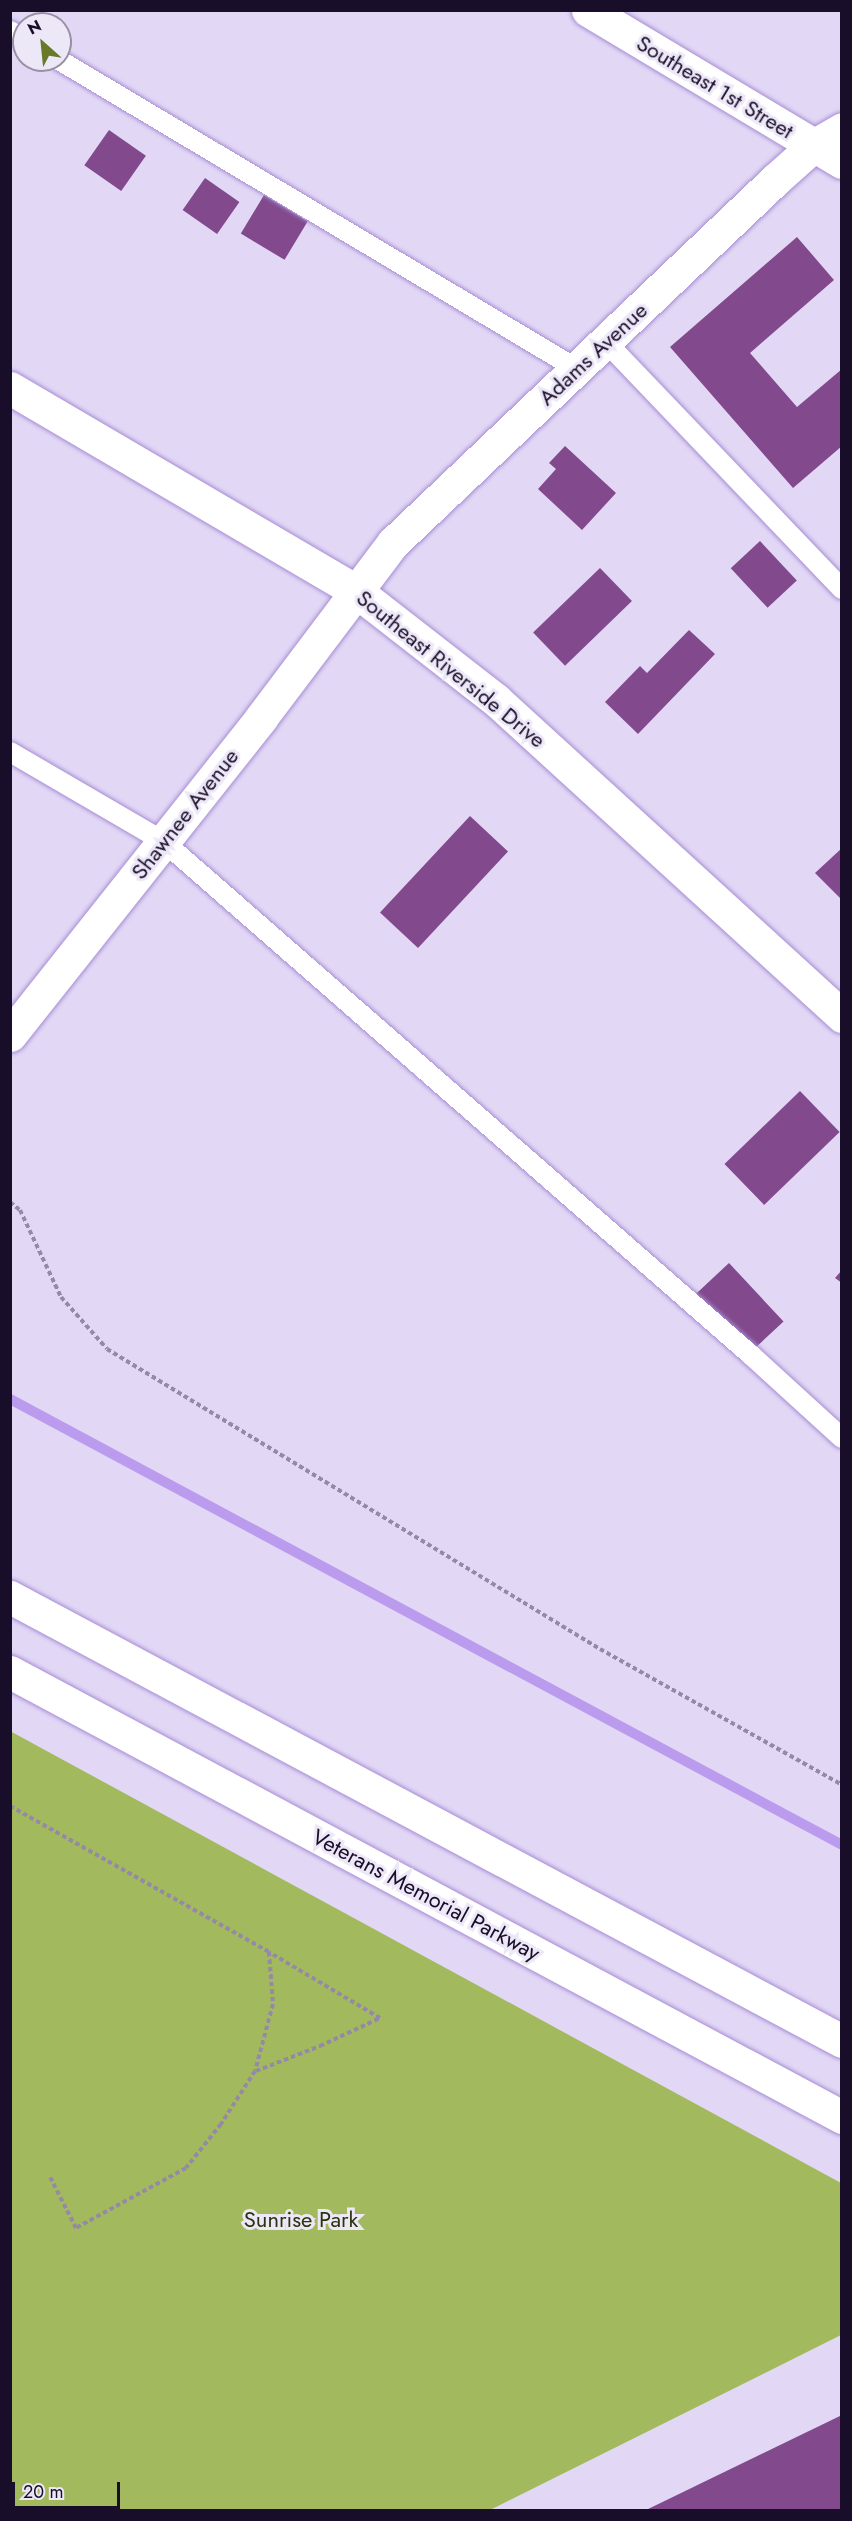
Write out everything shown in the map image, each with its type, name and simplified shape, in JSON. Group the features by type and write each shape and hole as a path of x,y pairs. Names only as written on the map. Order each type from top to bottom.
{"main road":[{"name":"Southeast 1st Street","path":"591,11 842,162"},
{"name":"Adams Avenue","path":"356,591 393,543 813,146 842,129"},
{"name":"Southeast Riverside Drive","path":"10,388 356,591 496,700 842,1016"},
{"name":"Shawnee Avenue","path":"10,1035 261,718 356,591"},
{"path":"10,1597 842,2041"},
{"name":"Veterans Memorial Parkway","path":"10,1672 842,2117"}],"lane":[{"path":"72,68 577,369"},
{"path":"606,342 842,589"},
{"path":"10,752 164,840 751,1354 842,1438"}],"path":[{"path":"10,1202 20,1210 61,1297 107,1349 600,1648 842,1785"},
{"path":"10,1806 269,1952 380,2018 320,2046 255,2071"},
{"path":"49,2175 76,2229 186,2168 221,2124 255,2071 273,2004 269,1952"}],"green space":[{"name":"Sunrise Park","path":"10,1731 841,2183 841,2335 490,2510 11,2510"}],"building":[{"path":"109,130 146,156 121,191 84,165"},
{"path":"205,178 239,202 217,234 183,210"},
{"path":"264,195 308,221 285,260 241,234"},
{"path":"797,237 834,280 750,353 797,407 842,369 842,446 793,488 670,347"},
{"path":"565,446 616,493 582,530 538,489 556,469 549,463"},
{"path":"760,541 797,580 768,608 731,568"},
{"path":"600,568 632,601 565,666 533,633"},
{"path":"689,630 715,654 638,734 605,702 640,666 647,673"},
{"path":"470,816 508,851 418,948 380,913"},
{"path":"842,848 842,900 815,873"},
{"path":"800,1091 840,1132 764,1205 724,1164"},
{"path":"729,1263 784,1322 751,1352 696,1294"},
{"path":"842,1270 842,1283 835,1278"},
{"path":"842,2415 842,2510 646,2510"}],"waterway":[{"path":"10,1399 842,1845"}]}
